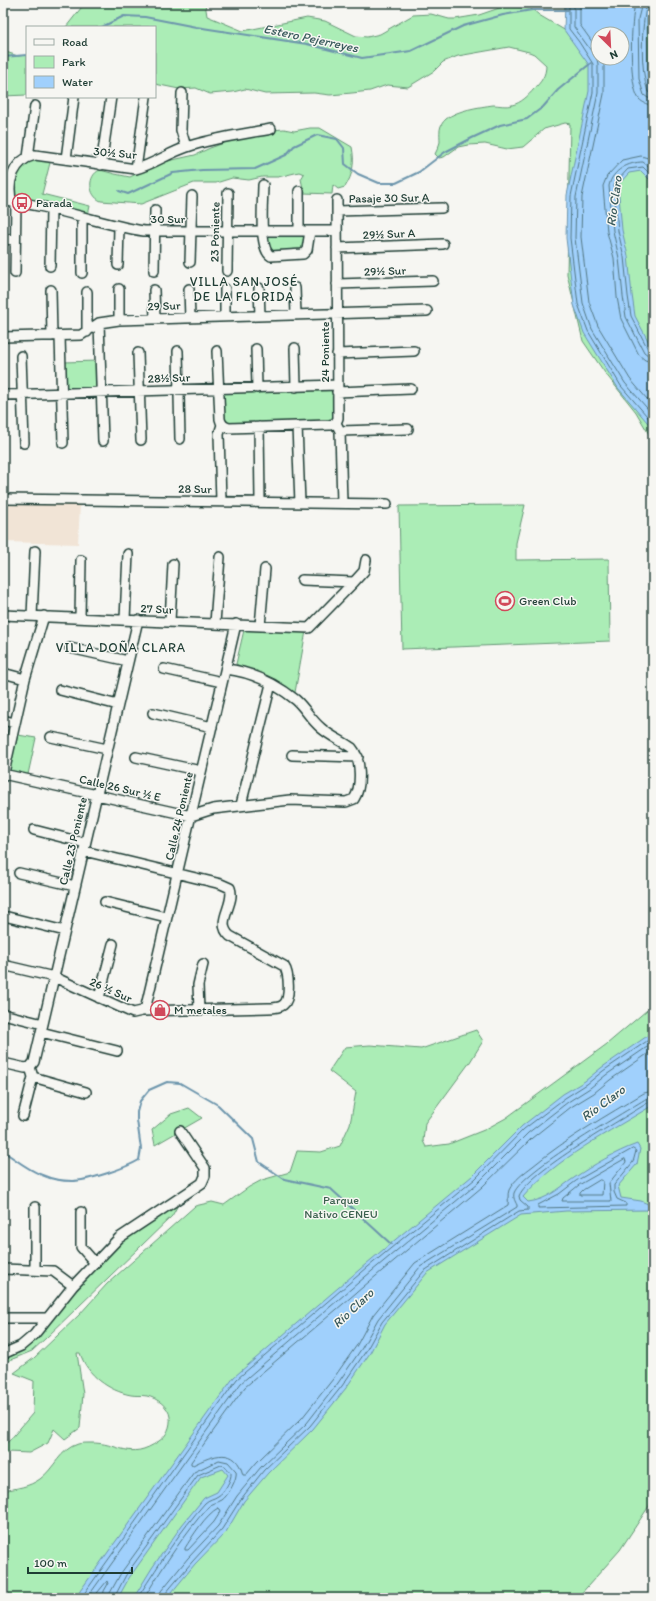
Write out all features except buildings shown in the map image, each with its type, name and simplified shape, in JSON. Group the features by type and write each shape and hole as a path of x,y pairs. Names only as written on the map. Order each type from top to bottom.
{"street":[{"path":"182,93 181,130 186,147"},
{"path":"66,159 74,98"},
{"path":"101,164 111,98"},
{"path":"136,169 146,98"},
{"path":"15,273 15,240 9,190 11,177 17,166 28,157 35,106"},
{"name":"30½ Sur","path":"28,157 35,155 136,169 186,147 271,129"},
{"path":"263,185 262,231 265,250 271,256 305,254 310,231"},
{"path":"299,191 299,231"},
{"name":"23 Poniente","path":"227,271 228,193"},
{"path":"190,262 192,196"},
{"name":"24 Poniente","path":"337,200 337,389 342,503"},
{"name":"30 Sur","path":"10,202 51,209 119,227 144,231 337,231"},
{"name":"Pasaje 30 Sur A","path":"337,211 442,208"},
{"path":"50,266 51,209"},
{"path":"154,271 155,210"},
{"path":"82,217 82,273"},
{"path":"118,265 119,227"},
{"path":"3,240 15,240"},
{"name":"29½ Sur A","path":"337,248 443,244"},
{"name":"29½ Sur","path":"337,284 433,281"},
{"path":"259,288 260,316"},
{"path":"295,288 296,315"},
{"path":"119,289 120,320"},
{"path":"189,289 190,318"},
{"path":"225,289 225,317"},
{"path":"51,290 61,393 63,442"},
{"path":"154,290 155,319"},
{"path":"86,292 87,332"},
{"name":"29 Sur","path":"3,337 81,335 99,323 120,320 427,311"},
{"path":"99,323 103,441"},
{"path":"295,348 296,387"},
{"path":"256,349 257,388"},
{"path":"217,350 220,419 222,425 220,434 221,501"},
{"path":"337,354 414,351"},
{"path":"178,352 180,439"},
{"path":"138,353 141,440"},
{"path":"21,356 24,443"},
{"name":"28½ Sur","path":"3,395 296,387 411,390"},
{"path":"222,425 230,428 330,425 338,427 408,429"},
{"path":"297,426 300,503"},
{"path":"259,427 260,501"},
{"name":"28 Sur","path":"3,498 387,504"},
{"path":"32,616 35,551"},
{"path":"125,619 128,554"},
{"path":"215,624 220,557"},
{"path":"80,618 81,560"},
{"path":"302,580 354,582 364,570 366,560"},
{"path":"170,621 173,564"},
{"path":"260,626 265,569"},
{"name":"27 Sur","path":"3,614 310,628 354,582"},
{"path":"3,777 25,679 44,616"},
{"name":"Calle 23 Poniente","path":"30,1067 34,1062 138,620"},
{"name":"Calle 24 Poniente","path":"142,1011 146,1006 236,624"},
{"path":"70,648 128,661"},
{"path":"164,669 222,682"},
{"path":"226,669 251,675 271,684 296,701 321,728 352,748 357,754"},
{"path":"3,673 25,679"},
{"path":"241,805 271,684"},
{"path":"60,690 118,705"},
{"path":"153,713 212,727"},
{"path":"3,720 14,723"},
{"path":"51,737 107,749"},
{"path":"292,755 357,754"},
{"name":"Calle 26 Sur ½ E","path":"3,774 190,816 213,809 290,800 350,801 354,799 358,791 357,754"},
{"path":"136,757 201,771"},
{"path":"34,830 84,847 177,874"},
{"path":"20,873 75,886"},
{"name":"26 ½ Sur","path":"3,965 54,977 133,1013 142,1011 268,1008 281,1006 284,1004 286,1000 288,976 287,970 284,966 230,936 226,932 224,927 231,896 230,888 221,884 177,874"},
{"path":"105,902 166,917"},
{"path":"8,917 65,931"},
{"path":"99,998 113,944"},
{"path":"199,1010 198,985 203,964"},
{"path":"3,1014 42,1028 117,1051"},
{"path":"3,1063 25,1068 30,1067 33,1077 24,1116"},
{"path":"33,1077 86,1092"},
{"path":"3,1354 25,1343 34,1335 73,1286 123,1234 202,1184 205,1176 205,1168 180,1131"},
{"path":"35,1208 35,1270"},
{"path":"80,1212 81,1247 95,1263"},
{"path":"3,1269 53,1271 73,1286"},
{"path":"3,1318 47,1318"}],"shaded area":[{"path":"3,503 80,505 78,544 3,542"}],"green space":[{"path":"85,3 205,3 207,16 243,31 307,18 325,21 356,36 367,37 380,34 413,15 431,14 449,19 455,19 479,15 505,6 531,8 539,15 566,31 570,3 653,3 653,441 636,412 605,373 583,341 567,274 570,124 565,123 544,129 523,147 507,149 485,144 468,145 458,147 444,157 439,158 435,154 440,142 440,130 446,119 456,113 468,109 493,105 512,105 521,101 529,94 541,81 546,69 546,65 534,54 509,47 458,56 443,62 434,71 408,87 387,85 370,91 330,95 314,93 265,94 245,89 233,92 210,94 196,88 179,89 156,84 156,26 67,26"},
{"path":"3,51 18,56 26,55 26,95 3,96"},
{"path":"320,128 352,147 353,163 350,178 345,187 338,189 333,185 332,194 304,193 301,179 304,174 299,172 278,177 262,177 249,180 232,178 216,183 194,183 141,204 101,201 94,195 92,190 91,181 93,176 100,170 130,177 159,163 195,155 235,139 272,130 284,129 294,131"},
{"path":"34,157 51,159 42,194 90,206 88,215 14,200 14,184 16,174 22,166"},
{"path":"265,233 306,233 305,251 272,254"},
{"path":"96,361 96,389 65,390 64,362"},
{"path":"329,389 334,393 334,417 329,422 229,425 223,420 221,398 225,393"},
{"name":"Green Club","path":"525,505 516,543 516,560 609,559 610,641 402,649 399,506"},
{"path":"244,630 306,631 294,698 267,680 236,664"},
{"path":"12,734 36,738 27,779 5,774"},
{"name":"Parque Nativo CENEU","path":"653,1005 653,1500 620,1550 579,1596 579,1598 3,1598 3,1491 23,1487 36,1482 45,1475 66,1450 78,1444 100,1443 132,1451 149,1447 164,1436 168,1430 170,1420 169,1413 165,1406 155,1399 147,1396 123,1393 100,1381 93,1375 83,1361 80,1353 77,1353 83,1394 80,1428 65,1439 54,1429 48,1443 29,1453 8,1452 3,1456 3,1445 9,1441 33,1413 34,1381 14,1373 34,1358 79,1315 107,1284 195,1206 212,1202 224,1205 249,1187 262,1180 290,1172 297,1151 321,1152 340,1146 350,1124 356,1092 329,1071 345,1047 370,1045 421,1049 476,1030 483,1041 470,1062 425,1123 423,1141 426,1147 449,1144 484,1130 506,1118 607,1044"},
{"path":"189,1108 202,1118 155,1145 152,1130 171,1114"},
{"path":"179,1203 172,1216 32,1351 3,1363 3,1358 49,1319 115,1244"}],"water":[{"name":"Río Claro","path":"565,3 651,3 647,20 648,77 653,96 653,183 641,171 629,173 618,185 622,230 628,256 635,316 653,350 653,429 618,388 584,333 574,305 566,238 567,195 589,91 589,65 564,30"},
{"name":"Río Claro","path":"653,1032 653,1105 584,1146 567,1158 536,1183 523,1197 528,1202 541,1199 596,1164 637,1144 640,1149 637,1164 618,1186 621,1198 641,1201 653,1206 653,1212 649,1210 566,1211 521,1215 427,1273 385,1324 370,1353 346,1388 313,1429 268,1473 244,1501 226,1532 195,1564 167,1598 137,1598 136,1594 182,1525 204,1498 217,1492 228,1475 223,1469 201,1477 129,1578 118,1598 77,1598 80,1591 234,1377 472,1176 522,1126 563,1094 585,1081"}],"waterway":[{"name":"Estero Pejerreyes","path":"104,26 124,16 145,17 196,27 307,44 362,58 411,51 463,26 503,15 532,10 568,10"},
{"name":"Estero Pejerreyes","path":"3,57 26,55"},
{"path":"119,191 128,194 173,173 202,170 255,169 286,155 294,146 317,135 337,139 344,148 345,164 358,174 379,183 396,183 419,172 445,152 472,138 500,125 527,119 543,107 558,90 590,64"},
{"path":"3,1151 32,1170 57,1180 79,1180 116,1170 139,1160 141,1149 137,1112 140,1101 149,1090 167,1082 180,1083 218,1105 253,1139 259,1162 284,1179 331,1189 391,1244"}],"place":[{"name":"Parada","path":"22,203"},
{"name":"Green Club","path":"505,601"},
{"name":"M metales","path":"160,1010"}],"district":[{"name":"VILLA SAN JOSÉ DE LA FLORIDA","path":"244,288"},
{"name":"VILLA DOÑA CLARA","path":"121,647"}]}
